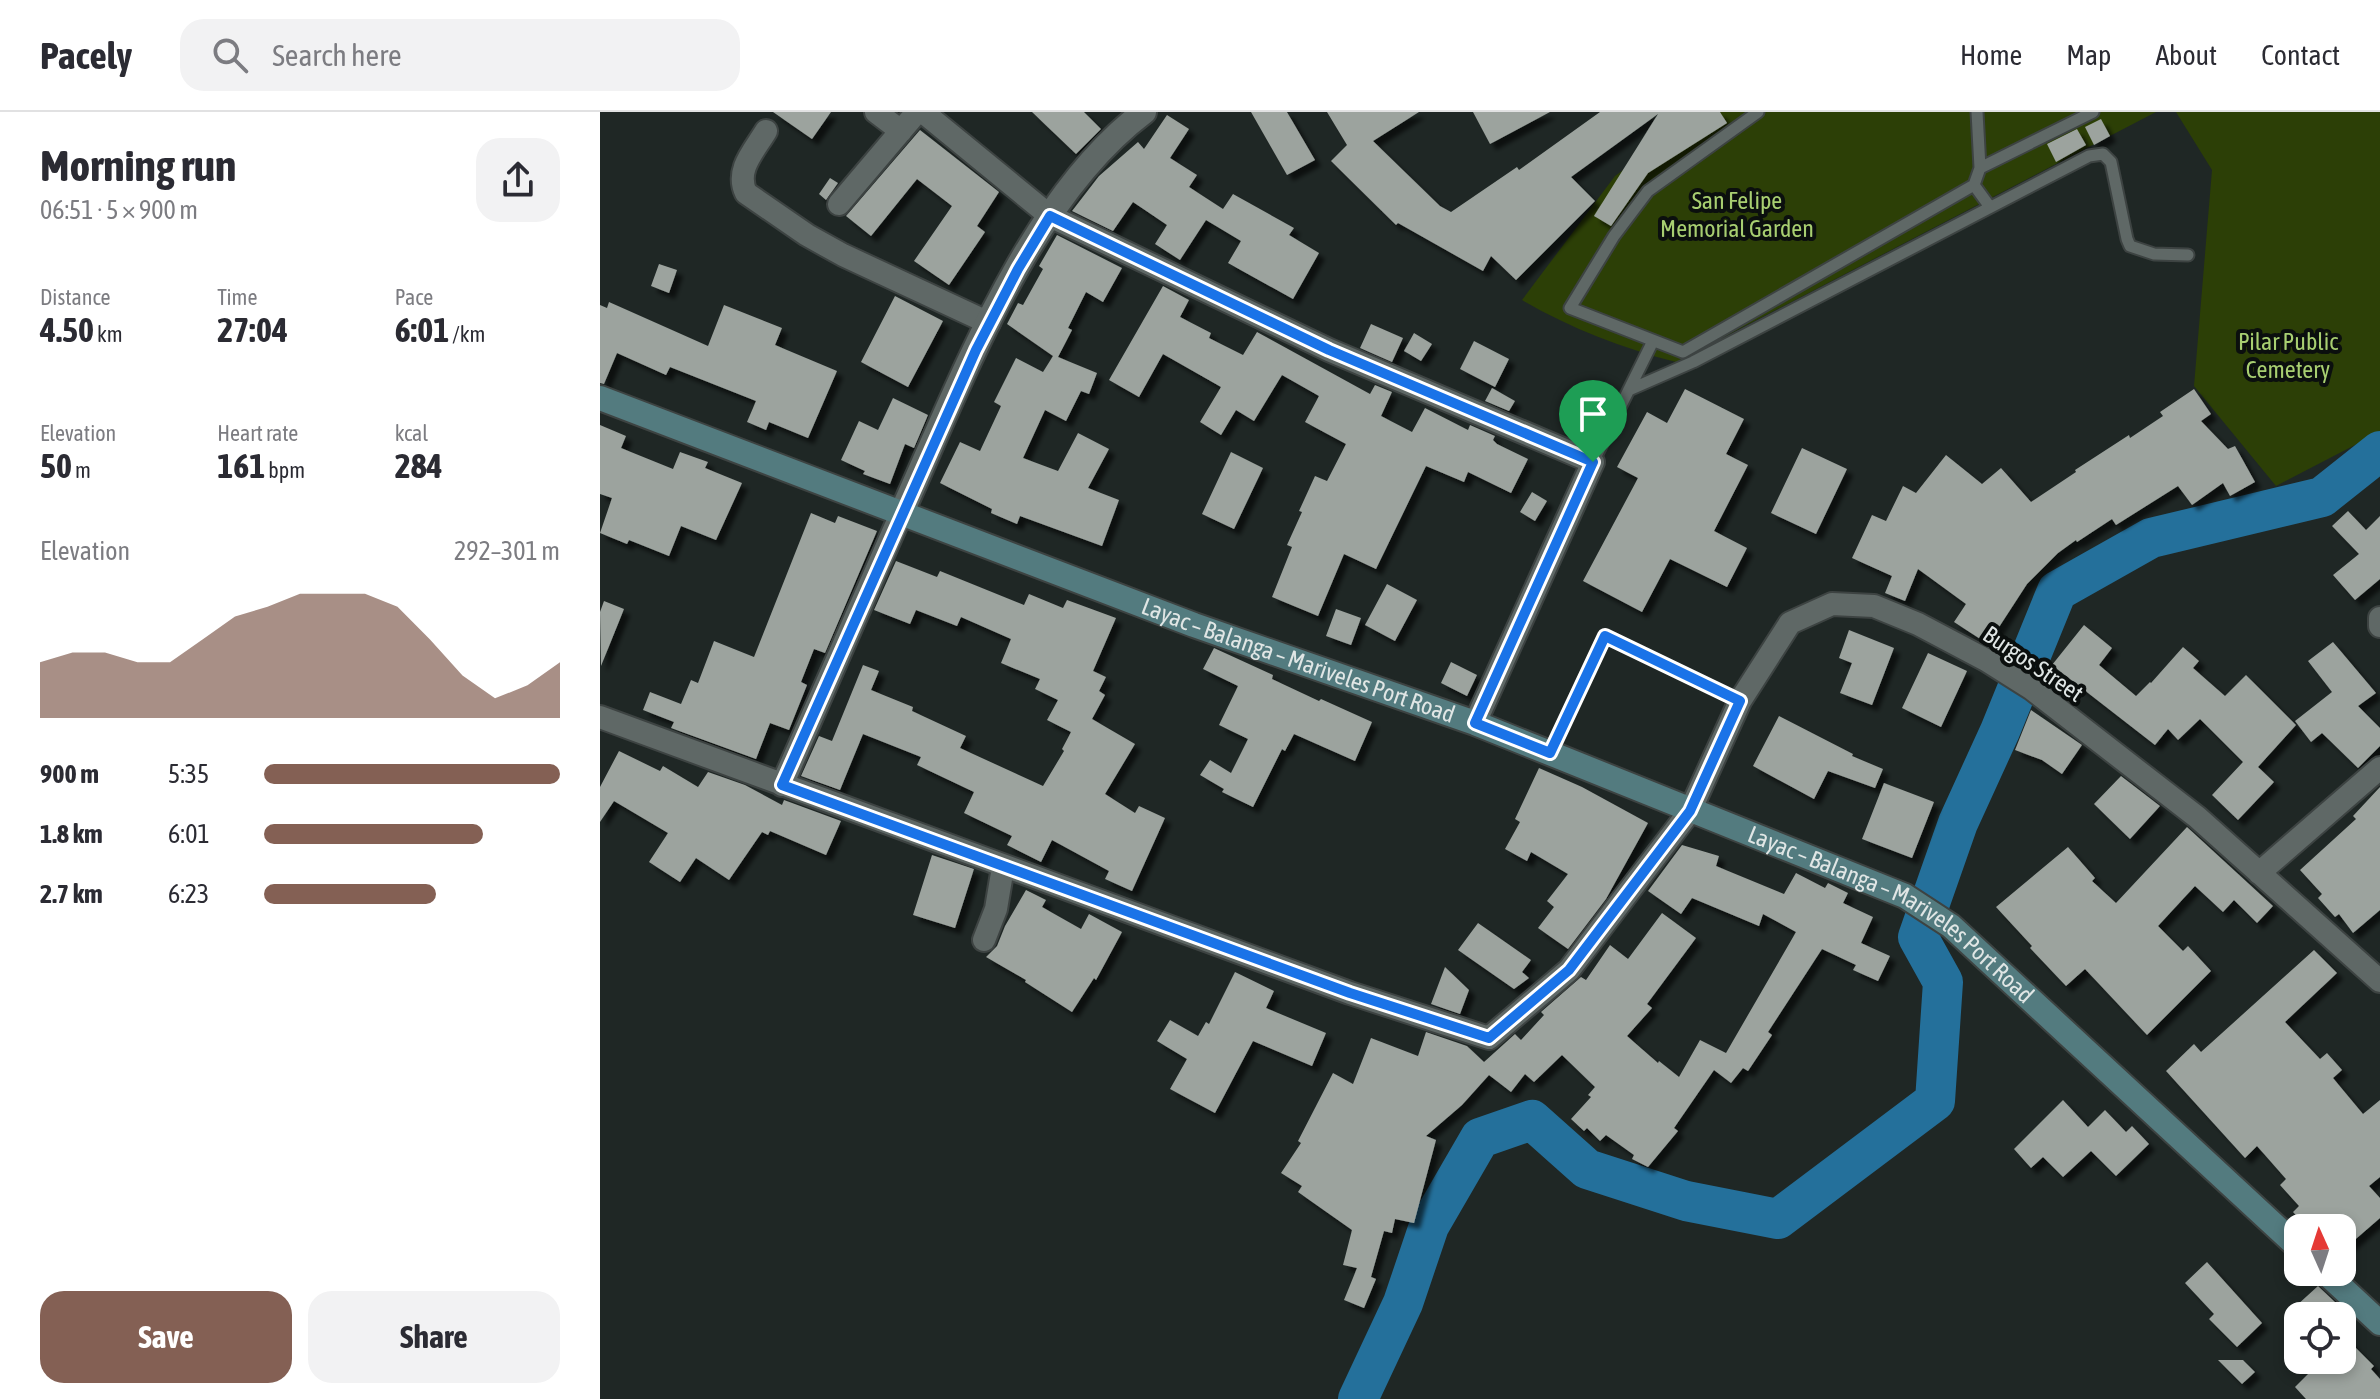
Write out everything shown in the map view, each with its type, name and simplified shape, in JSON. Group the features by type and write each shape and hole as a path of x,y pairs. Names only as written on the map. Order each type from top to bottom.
{"main road":[{"name":"Layac – Balanga – Mariveles Port Road","path":"600,398 1194,625 1475,723 1905,896 1951,926 2284,1234"},
{"path":"2340,1286 2380,1323"}],"street":[{"path":"876,112 901,131"},
{"path":"839,204 917,112"},
{"path":"923,112 1050,216 1329,350 1593,462 1475,723"},
{"path":"782,785 901,514 989,323 1018,269 1050,216 1089,162 1118,132 1144,112"},
{"path":"766,131 744,167 741,182 746,193 807,235 843,255 989,323"},
{"name":"Burgos Street","path":"1003,867 1350,993 1489,1038 1569,970 1690,811 1740,701 1790,623 1832,604 1874,606 1918,624 1986,660 2032,689 2197,817 2380,981"},
{"path":"2380,618 2380,626"},
{"path":"600,717 1003,867 996,909 984,940"},
{"path":"2259,873 2380,768"}],"lane":[{"path":"1758,112 1648,191 1614,236 1570,308 1683,352 1974,185 1980,168 1977,112"},
{"path":"1980,168 2093,112"},
{"path":"1629,390 1693,362 2089,156 2103,154 2111,162 2130,246 2154,254 2188,255"},
{"path":"1974,185 1990,207"},
{"path":"1593,462 1653,341"},
{"path":"1550,753 1605,636 1740,701"}],"green space":[{"name":"San Felipe Memorial Garden","path":"1703,112 2156,112 1676,362 1597,336 1522,300 1615,176"},
{"name":"Pilar Public Cemetery","path":"2176,112 2380,112 2380,432 2276,486 2194,386 2212,170"}],"building":[{"path":"773,112 831,112 812,139"},
{"path":"1032,112 1084,112 1101,129 1076,154"},
{"path":"1251,112 1287,112 1315,160 1287,175"},
{"path":"1327,112 1419,112 1373,141 1440,206 1451,212 1517,167 1519,170 1600,112 1720,112 1727,123 1648,173 1611,226 1594,216 1658,114 1571,177 1595,201 1516,280 1491,256 1483,271 1398,223 1396,225 1331,161 1347,145"},
{"path":"1473,112 1550,112 1490,144"},
{"path":"1167,115 1189,129 1170,158 1197,175 1189,187 1223,209 1233,194 1294,228 1289,235 1319,253 1293,299 1228,263 1241,241 1206,220 1180,260 1155,244 1167,225 1133,202 1113,231 1072,211 1099,176 1138,142 1144,149"},
{"path":"2101,119 2110,136 2094,145 2085,127"},
{"path":"2077,129 2086,145 2056,162 2047,144"},
{"path":"920,130 999,192 977,226 985,232 949,285 914,261 952,206 917,179 871,236 846,216"},
{"path":"830,178 838,183 826,200 819,194"},
{"path":"1057,235 1122,268 1103,302 1086,292 1058,357 1097,373 1089,394 1081,391 1066,421 1045,410 1023,458 1058,471 1078,433 1109,449 1088,488 1119,500 1102,546 1020,516 1017,524 991,513 992,509 940,483 960,442 980,451 1001,406 994,402 1016,358 1043,372 1053,356 1007,324 1018,303 1023,305 1043,269 1039,266"},
{"path":"659,264 677,270 669,293 651,286"},
{"path":"1163,286 1189,300 1180,317 1211,333 1209,338 1243,355 1257,332 1370,394 1375,385 1392,392 1381,416 1412,432 1425,408 1468,430 1470,425 1495,436 1493,440 1497,444 1528,459 1511,493 1468,472 1464,482 1426,466 1376,569 1344,554 1318,616 1272,597 1292,547 1287,545 1302,512 1299,511 1315,476 1327,481 1346,444 1305,422 1319,396 1282,375 1254,421 1236,410 1221,435 1200,422 1221,387 1163,354 1139,397 1109,380"},
{"path":"895,296 943,321 908,387 861,362"},
{"path":"609,302 708,346 724,305 782,328 775,345 837,371 808,438 769,422 766,430 747,422 756,401 670,367 666,375 617,353 604,384 600,383 600,305 607,308"},
{"path":"1371,324 1403,338 1392,362 1360,348"},
{"path":"1414,333 1432,344 1421,361 1404,351"},
{"path":"1474,341 1509,359 1495,387 1460,369"},
{"path":"1492,388 1515,401 1509,411 1485,401"},
{"path":"1685,389 1744,419 1726,454 1748,465 1714,531 1747,548 1727,587 1670,559 1642,612 1583,581 1638,478 1617,467 1647,412 1667,423"},
{"path":"2194,389 2211,414 2201,421 2228,449 2235,446 2255,482 2230,496 2223,483 2192,505 2178,486 2116,525 2112,519 2076,540 2027,584 1988,644 1954,622 1966,604 1918,569 1905,601 1885,593 1892,576 1852,558 1872,515 1886,521 1903,486 1916,493 1946,455 1982,484 2001,468 2031,502 2075,470 2163,416 2160,412"},
{"path":"893,398 928,415 914,448 905,444 890,484 863,474 865,471 841,460 859,421 878,430"},
{"path":"600,425 626,436 621,448 673,469 680,452 708,462 705,468 742,483 716,540 681,526 669,556 629,540 627,544 600,533 612,498 600,494"},
{"path":"1802,448 1847,469 1816,534 1771,513"},
{"path":"1231,452 1263,468 1234,529 1202,514"},
{"path":"1532,492 1547,501 1535,521 1520,512"},
{"path":"2348,511 2366,530 2380,516 2380,579 2355,600 2333,575 2359,554 2332,526"},
{"path":"811,513 835,523 838,516 877,531 825,653 814,649 801,682 807,685 789,730 770,723 756,759 671,728 674,722 643,710 650,692 681,704 691,680 698,683 714,641 754,657"},
{"path":"896,561 937,577 940,571 1024,605 1029,594 1063,608 1067,600 1116,618 1093,671 1106,677 1099,691 1105,695 1092,719 1135,744 1105,794 1135,813 1139,806 1165,818 1132,891 1105,879 1109,871 1052,840 1041,862 1007,845 1012,836 964,813 974,792 917,765 921,757 863,734 840,790 801,776 819,736 832,741 863,665 879,671 871,690 913,707 912,711 966,736 960,748 1043,786 1064,751 1062,749 1071,732 1047,720 1058,700 1035,689 1040,679 1001,663 1011,639 961,617 957,626 916,610 910,624 874,610"},
{"path":"1387,584 1417,600 1395,641 1365,625"},
{"path":"604,601 624,609 601,666 600,612"},
{"path":"1336,609 1361,618 1351,645 1326,636"},
{"path":"2084,625 2112,648 2099,665 2136,696 2183,647 2199,661 2193,668 2225,696 2246,675 2296,725 2258,767 2274,782 2238,820 2212,795 2243,762 2200,719 2178,740 2168,729 2155,745 2052,665"},
{"path":"1849,630 1894,648 1872,705 1840,693 1852,663 1839,658"},
{"path":"2333,642 2376,693 2358,706 2380,728 2380,746 2358,768 2322,733 2311,742 2295,721 2332,692 2308,661"},
{"path":"1214,648 1273,675 1272,679 1372,722 1355,761 1294,734 1285,751 1282,749 1253,807 1222,792 1224,789 1200,775 1210,760 1231,773 1248,739 1219,725 1238,686 1203,669"},
{"path":"1928,653 1967,671 1941,727 1902,708"},
{"path":"1451,662 1477,675 1467,696 1441,683"},
{"path":"2031,710 2082,745 2062,774 2042,760 2015,750"},
{"path":"1779,716 1852,756 1883,769 1875,788 1828,771 1814,799 1753,766"},
{"path":"619,751 660,771 663,766 698,787 708,772 745,785 782,805 784,800 841,821 826,855 770,831 768,835 762,832 729,880 696,858 680,882 649,862 668,833 614,801 600,822 600,787"},
{"path":"1539,768 1582,787 1648,823 1606,899 1568,949 1538,928 1554,907 1547,901 1568,874 1531,852 1527,861 1505,849 1520,822 1515,819"},
{"path":"2121,776 2160,806 2130,839 2094,804"},
{"path":"1884,783 1934,802 1912,858 1862,839"},
{"path":"2380,787 2380,910 2353,933 2339,914 2335,917 2318,898 2322,894 2300,870 2356,819 2353,816"},
{"path":"2187,827 2273,906 2257,923 2234,900 2223,912 2195,886 2158,926 2183,951 2188,946 2211,971 2147,1035 2085,969 2066,986 1996,907 2068,847 2095,878 2092,881 2116,903"},
{"path":"1682,845 1719,856 1716,866 1784,894 1796,873 1825,888 1828,883 1848,893 1843,903 1873,917 1861,943 1890,956 1878,981 1853,970 1856,965 1822,949 1768,1032 1772,1035 1748,1071 1743,1068 1731,1083 1714,1070 1674,1128 1678,1131 1648,1167 1632,1159 1634,1155 1606,1135 1600,1141 1587,1128 1584,1131 1571,1119 1591,1097 1588,1095 1595,1087 1562,1055 1534,1082 1525,1074 1511,1092 1489,1075 1462,1105 1426,1136 1436,1140 1414,1223 1395,1219 1392,1233 1384,1231 1371,1277 1376,1279 1364,1308 1344,1300 1357,1268 1343,1265 1352,1230 1298,1192 1302,1186 1281,1173 1301,1143 1298,1141 1333,1073 1353,1084 1371,1038 1418,1056 1426,1032 1467,1046 1484,1062 1515,1034 1521,1040 1544,1015 1541,1012 1581,977 1586,980 1610,945 1628,959 1662,913 1696,938 1647,1004 1652,1008 1627,1036 1679,1077 1700,1040 1726,1053 1796,932 1763,914 1759,926 1692,898 1681,914 1648,891"},
{"path":"932,855 974,869 955,928 913,915"},
{"path":"1026,890 1046,900 1042,907 1081,929 1089,914 1122,932 1096,980 1094,978 1072,1012 986,957 997,946"},
{"path":"1478,923 1531,960 1522,972 1529,978 1514,989 1458,950"},
{"path":"2314,950 2337,973 2285,1022 2320,1059 2327,1053 2342,1070 2333,1078 2363,1114 2380,1100 2380,1177 2369,1186 2380,1198 2380,1218 2356,1239 2356,1214 2295,1214 2293,1212 2299,1206 2280,1185 2286,1179 2257,1146 2245,1158 2166,1071 2194,1044 2201,1052"},
{"path":"1445,967 1469,990 1460,1014 1431,1004"},
{"path":"1235,972 1274,991 1266,1008 1326,1033 1312,1066 1253,1041 1215,1113 1170,1089 1187,1059 1157,1041 1170,1020 1198,1036 1206,1022 1209,1024"},
{"path":"2063,1100 2088,1127 2105,1110 2126,1132 2132,1126 2149,1144 2116,1176 2091,1151 2063,1177 2043,1157 2031,1168 2014,1149"},
{"path":"2207,1262 2262,1323 2237,1347 2209,1319 2214,1314 2185,1283"},
{"path":"2318,1286 2335,1302 2300,1302"},
{"path":"2356,1348 2374,1366 2371,1369 2380,1379 2380,1399 2306,1399 2295,1387 2308,1374 2356,1374"},
{"path":"2218,1360 2243,1360 2255,1372 2242,1384"}],"waterway":[{"path":"1358,1399 1403,1303 1429,1226 1480,1138 1532,1120 1587,1169 1686,1201 1778,1219 1935,1101 1943,982 1918,937 1958,823 2000,731 2057,591 2151,538 2322,497 2380,451"}],"route":[{"path":"1050,216 1329,350 1593,462 1475,723 1550,753 1605,636 1740,701 1690,811 1569,970 1489,1038 1350,993 782,785 976,350 1050,216"}]}
